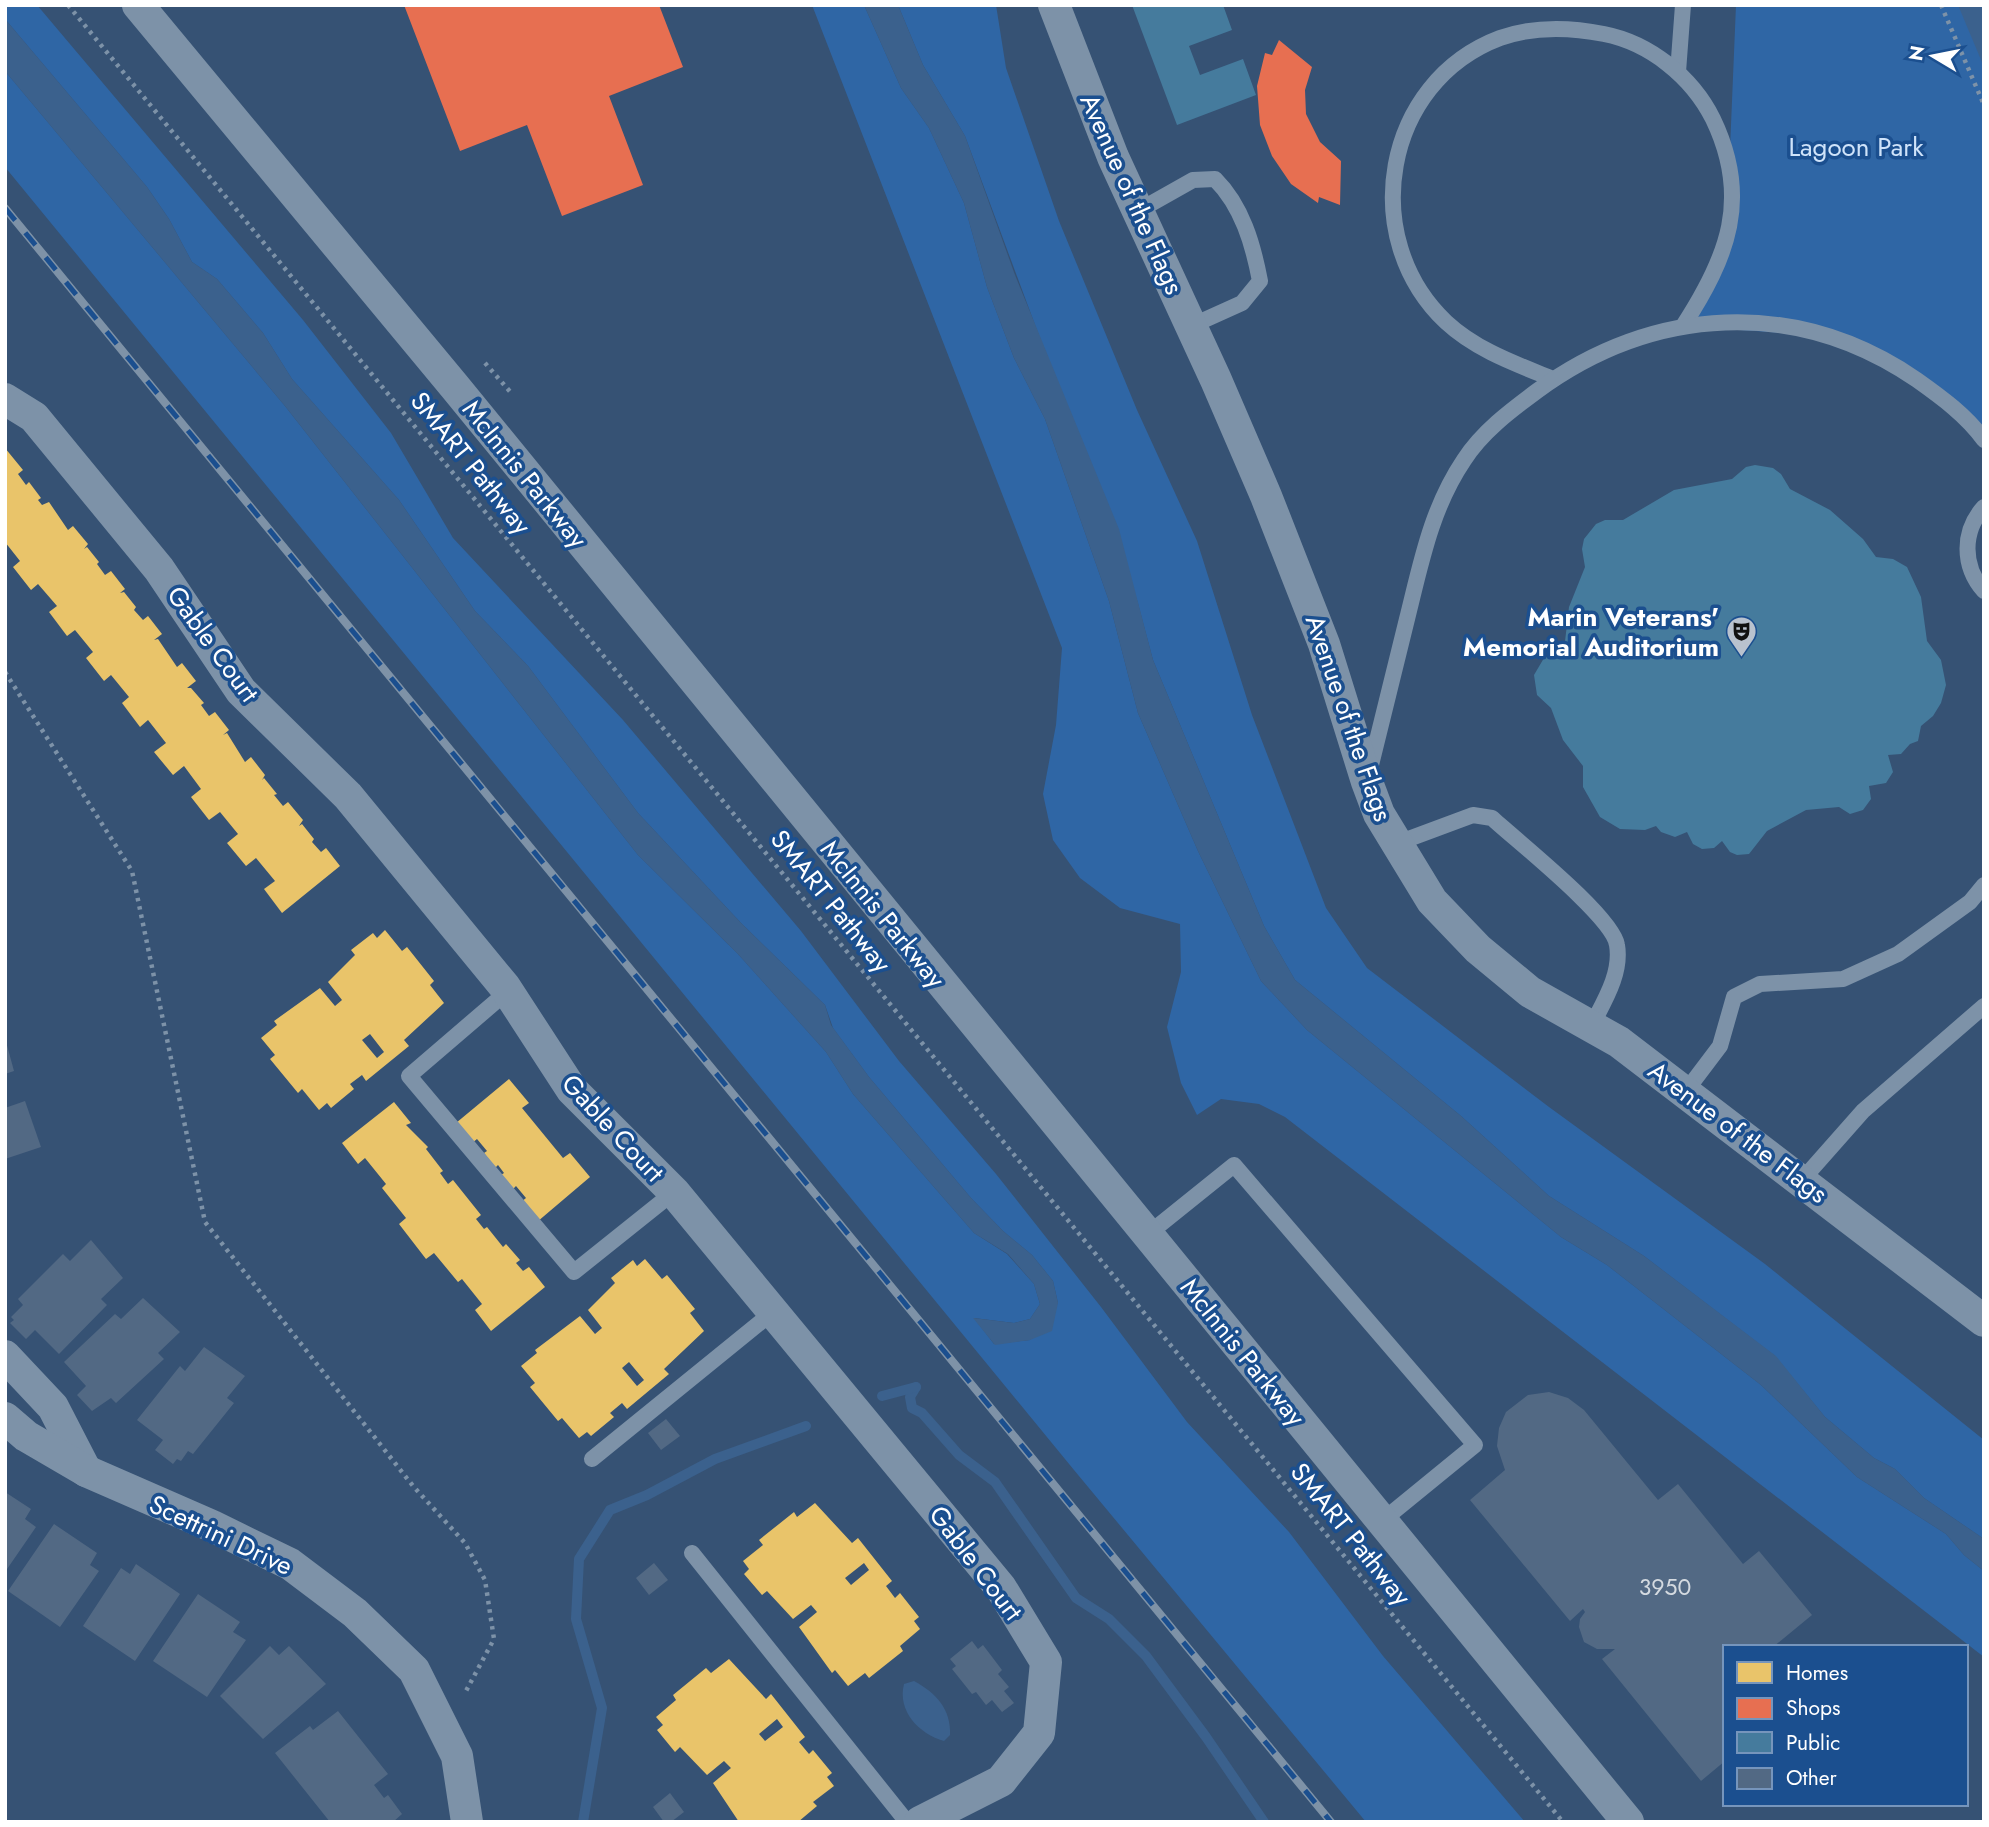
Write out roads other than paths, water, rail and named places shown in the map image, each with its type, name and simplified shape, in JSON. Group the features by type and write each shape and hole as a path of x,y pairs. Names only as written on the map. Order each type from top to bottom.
{"street":[{"name":"McInnis Parkway","path":"138,5 455,387 1628,1822"},
{"name":"Avenue of the Flags","path":"1054,5 1090,103 1241,434 1324,644 1367,782 1395,844 1432,901 1478,949 1530,992 1619,1042 1984,1321"},
{"name":"Gable Court","path":"5,399 34,417 159,569 242,691 348,796 508,991 572,1090 674,1192 1001,1588 1046,1662 1039,1733 1001,1781 920,1822"},
{"path":"5,1356 52,1407 86,1471"},
{"name":"Scettrini Drive","path":"5,1418 26,1436 86,1471 212,1526 290,1564 355,1613 414,1670 457,1756 467,1822"}],"lane":[{"path":"1678,72 1683,5"},
{"path":"1553,380 1511,362 1465,337 1446,322 1415,283 1403,257 1391,207 1397,157 1406,130 1433,86 1474,51 1500,38 1558,28 1615,36 1637,45 1678,72 1708,110 1728,157 1732,215 1726,245 1714,274 1683,326"},
{"path":"1138,211 1193,180 1215,179 1232,195 1255,253 1259,281 1241,303 1191,326"},
{"path":"1367,782 1418,566 1440,503 1478,441 1553,380 1619,343 1683,326 1741,321 1772,324 1829,336 1897,366 1943,400 1984,440"},
{"path":"1984,507 1972,522 1967,553 1970,569 1984,591"},
{"path":"1395,844 1473,815 1492,818 1605,921 1617,943 1617,965 1591,1027"},
{"path":"1686,1091 1720,1046 1734,998 1760,984 1843,979 1898,954 1970,902 1984,885"},
{"path":"508,991 409,1076 574,1272 674,1192"},
{"path":"1802,1180 1863,1111 1984,1006"},
{"path":"1147,1235 1234,1165 1475,1445 1382,1521"},
{"path":"592,1459 773,1312"},
{"path":"692,1553 907,1822"}],"waterway":[{"path":"916,1387 910,1397 912,1408 922,1413 959,1455 995,1482 1076,1598 1109,1619 1146,1656 1264,1822"},
{"path":"882,1396 916,1387"},
{"path":"583,1822 602,1708 576,1619 579,1559 610,1510 647,1495 715,1459 806,1426"}],"railway":[{"path":"5,208 1331,1822"}],"place":[{"name":"Marin Veterans' Memorial Auditorium","path":"1742,659"}],"park label":[{"name":"Lagoon Park","path":"1856,147"}]}
